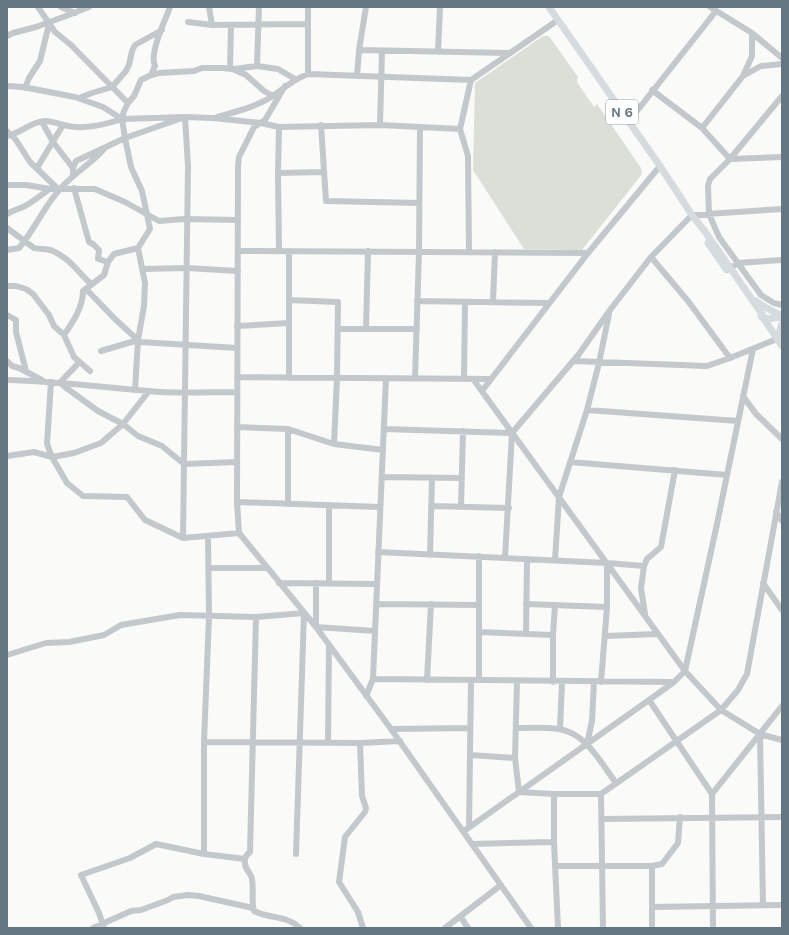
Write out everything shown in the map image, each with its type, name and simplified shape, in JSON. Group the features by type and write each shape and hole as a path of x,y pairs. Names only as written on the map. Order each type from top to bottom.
{"main road":[{"name":"N 6","path":"549,7 660,166 693,216 709,245 750,295 782,346"},
{"name":"N 6","path":"728,268 764,319"},
{"path":"750,295 763,306 782,317"},
{"path":"764,319 782,317"},
{"path":"777,339 782,324"}],"street":[{"path":"38,7 55,32 128,103"},
{"path":"61,7 75,13"},
{"path":"7,36 48,23 88,7"},
{"path":"151,75 154,66 152,61 153,53 170,7"},
{"path":"209,7 212,25"},
{"path":"257,66 259,7"},
{"path":"308,7 308,74"},
{"path":"357,76 359,50 366,7"},
{"path":"438,52 440,7"},
{"path":"628,121 713,9 752,33 782,58"},
{"path":"213,118 251,107 273,96 295,79 308,74 471,80 558,20"},
{"path":"188,22 212,25 308,24"},
{"path":"25,88 29,78 40,61 48,23"},
{"path":"231,25 232,69"},
{"path":"79,98 112,88 126,71 129,65 132,50 135,46 162,30"},
{"path":"702,128 743,76 752,56 752,33"},
{"path":"359,50 509,53"},
{"path":"380,125 382,51"},
{"path":"743,76 761,66 782,64"},
{"path":"135,390 138,340 144,306 144,283 138,248 150,229 142,191 130,167 122,119 128,103 134,96 141,80 159,73 194,72 202,68 232,69 257,66 278,69 295,79"},
{"path":"232,69 246,75 273,96"},
{"path":"468,252 468,156 460,128 471,80"},
{"path":"7,86 79,98 103,107 122,119"},
{"path":"285,86 265,120 254,127 239,157 237,326 237,502 239,533 266,568 316,627 366,696 467,829 472,844 531,928"},
{"path":"652,90 702,128 730,159"},
{"path":"782,96 730,159 710,179 708,186 709,214 719,237 761,295 774,303 782,305"},
{"path":"56,188 30,162 9,134 27,126 42,122 55,122 76,127 96,126 122,119 185,117 213,118 260,123 279,127 380,125 460,128"},
{"path":"73,172 76,161 106,146 185,117"},
{"path":"183,538 188,166 185,117"},
{"path":"42,122 73,172"},
{"path":"37,168 63,125"},
{"path":"321,125 326,201 419,203"},
{"path":"279,127 279,251"},
{"path":"415,378 419,252 420,127"},
{"path":"7,214 56,188 73,172 85,168 106,146"},
{"path":"730,159 782,157"},
{"path":"482,391 588,253 660,166"},
{"path":"278,173 324,172"},
{"path":"7,185 56,188 95,188 125,202 159,221 187,219 238,220"},
{"path":"7,250 19,248 25,241 56,188"},
{"path":"74,188 89,242 99,250 98,259 108,262"},
{"path":"505,558 512,433 574,362 610,310 651,257 693,216 782,210"},
{"path":"7,228 39,250 50,250 60,254 76,268 88,287 116,320 140,342 237,348"},
{"path":"64,335 72,324 78,311 83,298 83,292 104,275 108,262 114,254 138,248"},
{"path":"238,251 588,253"},
{"path":"288,251 289,378"},
{"path":"366,329 368,252"},
{"path":"494,302 495,252"},
{"path":"651,257 688,301 730,358"},
{"path":"728,268 738,263 782,260"},
{"path":"142,269 187,268 238,271"},
{"path":"7,286 16,286 26,289 33,294 49,315 54,326 64,335 74,357 90,371"},
{"path":"289,300 338,302 334,444"},
{"path":"417,301 549,303"},
{"path":"464,379 465,302"},
{"path":"555,560 559,497 587,410 610,310"},
{"path":"7,315 16,320 16,332 26,371"},
{"path":"237,326 289,323"},
{"path":"338,329 417,329"},
{"path":"574,362 701,366 716,364 777,339"},
{"path":"101,351 138,340"},
{"path":"467,829 674,682 685,671 753,349"},
{"path":"7,361 12,366 26,371 43,381"},
{"path":"60,383 79,362"},
{"path":"237,378 491,379"},
{"path":"366,696 373,679 386,378"},
{"path":"473,379 685,671 721,710 760,734 782,740"},
{"path":"7,380 43,381 135,390 185,393 237,392"},
{"path":"51,382 47,444 52,457 67,483 82,496 127,496 145,520 183,538 239,533"},
{"path":"60,383 98,411 123,424 138,436 162,446 184,464 237,462"},
{"path":"7,456 34,452 52,457 74,453 100,443 123,424 149,391"},
{"path":"743,396 756,414 782,439"},
{"path":"587,410 738,421"},
{"path":"237,427 288,429 334,444 383,450"},
{"path":"288,429 288,504"},
{"path":"384,429 512,433"},
{"path":"461,506 463,431"},
{"path":"570,462 727,474"},
{"path":"645,616 641,588 644,566 647,559 661,546 675,470"},
{"path":"382,477 462,478"},
{"path":"430,555 432,478"},
{"path":"519,792 601,794 721,710 738,690 747,674 782,482"},
{"path":"237,502 380,507"},
{"path":"329,505 329,583"},
{"path":"431,506 508,508"},
{"path":"776,512 782,521"},
{"path":"204,854 204,742 209,616 208,536"},
{"path":"378,552 555,560 644,566"},
{"path":"479,556 479,680"},
{"path":"526,634 527,559"},
{"path":"587,744 592,722 605,636 607,607 607,563"},
{"path":"209,568 266,568"},
{"path":"279,583 377,584"},
{"path":"316,583 316,627"},
{"path":"763,583 782,610"},
{"path":"376,604 479,604"},
{"path":"428,680 431,604"},
{"path":"526,604 607,607"},
{"path":"554,682 553,635 555,605"},
{"path":"7,655 46,643 69,642 104,635 121,625 180,615 256,617 304,613"},
{"path":"296,854 304,613"},
{"path":"253,908 252,879 251,874 246,870 245,859 250,852 256,617"},
{"path":"316,627 375,630"},
{"path":"479,632 553,635"},
{"path":"605,636 658,634"},
{"path":"328,743 329,645"},
{"path":"373,679 674,682"},
{"path":"467,829 471,680"},
{"path":"517,681 515,758 519,792"},
{"path":"560,729 562,682"},
{"path":"649,700 712,794 713,928"},
{"path":"712,794 782,706"},
{"path":"391,729 470,728"},
{"path":"516,728 560,729 573,734 587,744 616,783"},
{"path":"760,734 763,905"},
{"path":"204,742 360,743 400,741"},
{"path":"360,743 362,796 366,808 365,812 345,837 339,882 358,912 363,928"},
{"path":"470,756 515,758"},
{"path":"554,794 554,842 558,928"},
{"path":"601,794 603,928"},
{"path":"555,866 652,866 662,864 678,843 680,817"},
{"path":"602,819 782,817"},
{"path":"472,844 554,842"},
{"path":"103,926 81,875 130,858 156,844 204,854 245,859"},
{"path":"652,866 652,928"},
{"path":"445,928 501,885"},
{"path":"93,928 103,926 131,911 141,910 173,897 188,895 253,908 254,911 266,916 288,919 300,928"},
{"path":"652,907 782,905"},
{"path":"460,916 468,928"}],"shaded area":[{"path":"543,36 549,36 578,77 577,82 594,107 597,104 641,168 642,174 582,250 524,249 473,170 475,83"}]}
